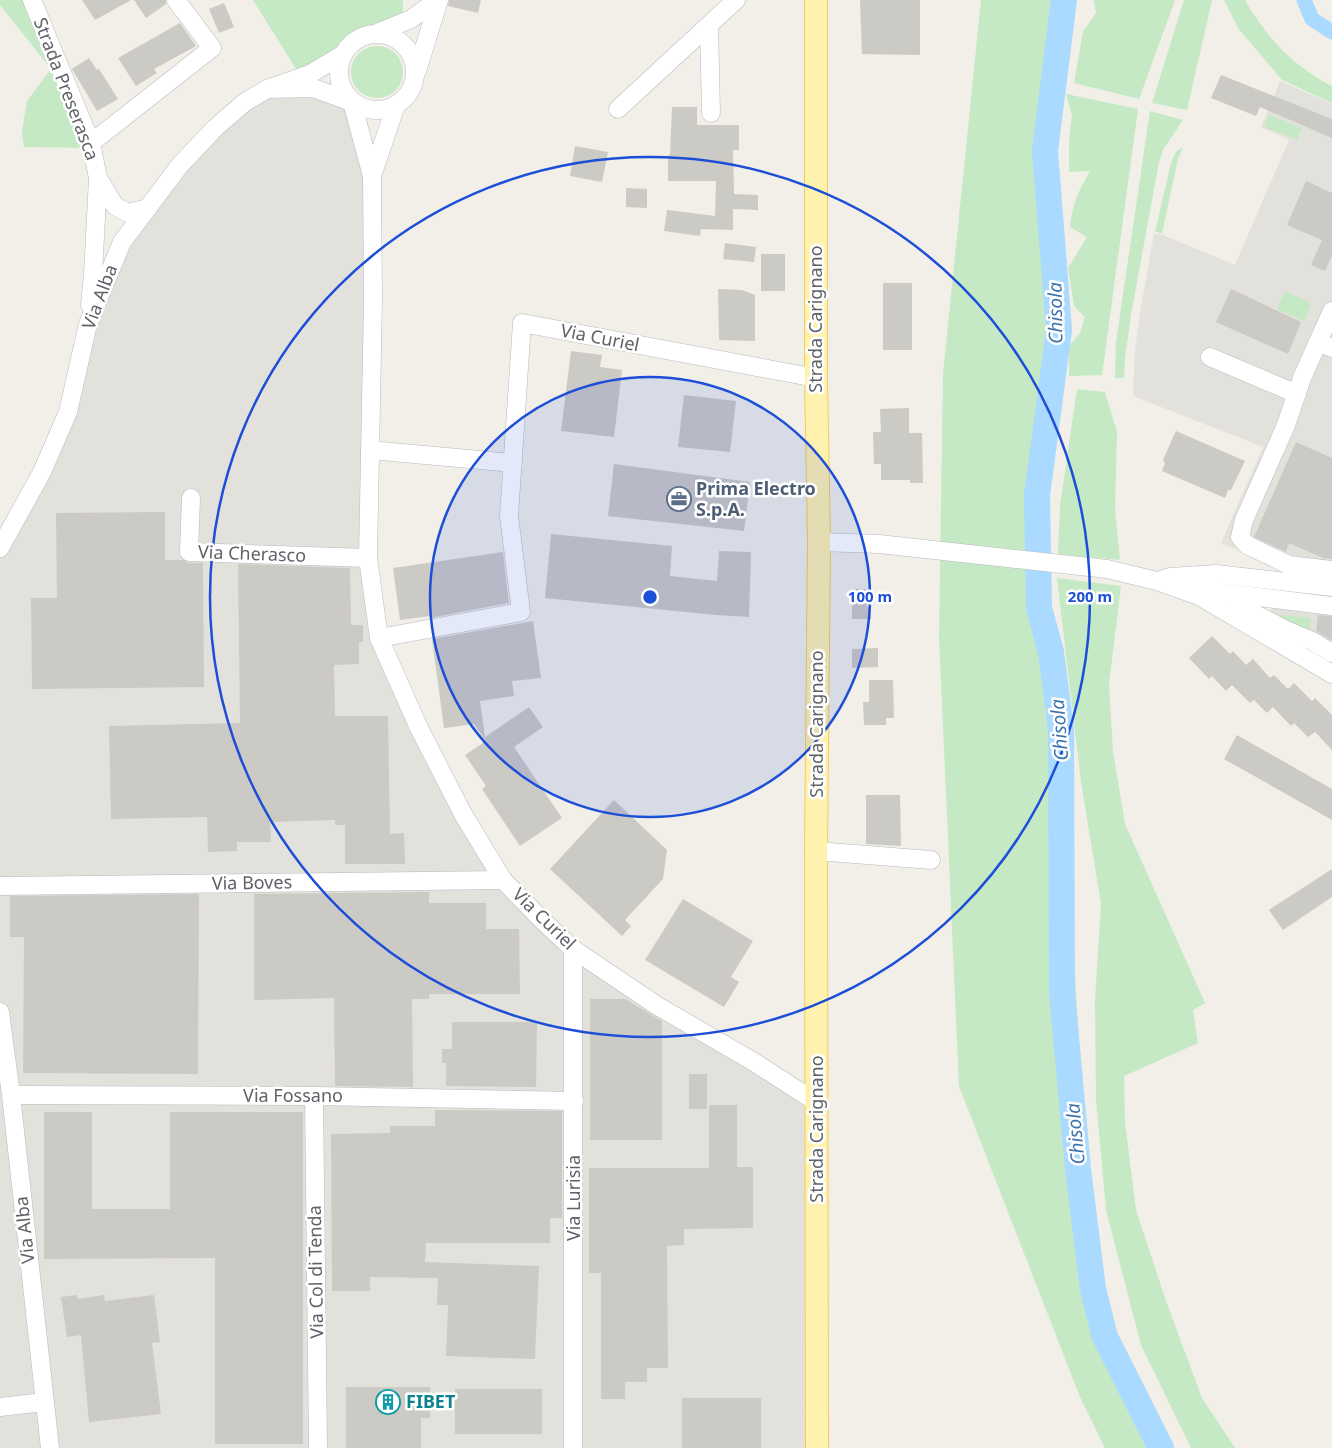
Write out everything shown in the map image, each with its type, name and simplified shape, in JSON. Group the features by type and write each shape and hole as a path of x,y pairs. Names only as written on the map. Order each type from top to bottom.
{"main road":[{"name":"Strada Carignano","path":"816,0 816,378 819,542 816,851 817,1448"}],"street":[{"name":"Strada Preserasca","path":"32,0 91,143 98,178 93,275 88,324"},
{"path":"91,143 212,48 176,0"},
{"path":"438,0 409,93 396,105 382,110 366,109 352,102 344,92 339,80 338,67 342,55 351,43 363,36 377,33 412,19 438,0"},
{"path":"618,109 736,0"},
{"path":"709,25 711,113"},
{"path":"377,33 390,35 401,42 410,52 415,64 415,77"},
{"name":"Via Alba","path":"0,548 42,472 68,412 88,324 122,242 180,165 215,128 245,102 268,89 310,74 342,55"},
{"name":"Via Alba","path":"268,89 314,88 352,102"},
{"name":"Via Curiel","path":"352,102 372,176 373,300 368,558 379,638 423,736 463,814 503,880 542,922 573,949 656,1005 816,1102"},
{"name":"Via Curiel","path":"372,176 396,105"},
{"name":"Strada Preserasca","path":"98,178 115,206 128,214 148,208"},
{"path":"96,226 99,236 108,242 122,242"},
{"path":"1332,311 1325,345 1302,378 1286,425 1244,520 1240,537 1247,545 1289,564 1332,570"},
{"name":"Via Curiel","path":"379,638 522,612 509,516 522,323 816,378"},
{"path":"1210,357 1297,394"},
{"path":"370,450 513,463"},
{"name":"Via Cherasco","path":"191,498 189,552 368,558"},
{"path":"819,542 879,544 1107,569 1157,581 1199,596 1332,674"},
{"path":"1157,581 1170,577 1216,574 1332,587"},
{"path":"1175,586 1332,606"},
{"path":"1226,593 1238,606 1312,641 1332,653"},
{"path":"816,851 931,860"},
{"name":"Via Boves","path":"0,886 503,880"},
{"name":"Via Lurisia","path":"573,949 573,1448"},
{"name":"Via Alba","path":"0,1012 11,1095 7,1129 50,1448"},
{"name":"Via Fossano","path":"11,1095 314,1096 574,1100"},
{"name":"Via Col di Tenda","path":"314,1096 318,1448"},
{"path":"0,1407 44,1402"}],"shaded area":[{"path":"1280,81 1332,104 1332,662 1296,642 1269,617 1272,607 1287,608 1290,577 1285,569 1221,543 1263,447 1133,396 1135,350 1154,234 1163,235 1235,265 1289,140 1261,127"},
{"path":"267,89 352,102 372,176 368,558 379,638 463,814 543,921 816,1102 817,1448 0,1448 0,548 42,472 122,242 180,165"}],"green space":[{"path":"0,0 39,0 92,148 24,147 22,132 27,101 51,69 0,5"},
{"path":"253,0 403,0 403,22 301,77"},
{"path":"981,0 1064,0 1045,151 1059,330 1037,495 1039,608 1061,729 1093,1289 1165,1448 1105,1448 1080,1397 959,1086 939,637 943,374"},
{"path":"1094,0 1175,0 1139,99 1074,83 1083,32 1096,13"},
{"path":"1184,0 1212,0 1187,110 1152,103"},
{"path":"1224,0 1245,0 1253,14 1282,50 1305,70 1332,86 1332,103 1282,80 1238,28"},
{"path":"372,46 382,46 396,53 403,67 403,77 396,91 382,98 372,98 362,94 355,87 351,77 351,67 355,57 362,50"},
{"path":"1066,94 1138,109 1102,375 1069,376 1069,346 1080,333 1085,317 1074,306 1068,268 1087,237 1070,227 1077,198 1090,171 1069,172 1069,140 1072,116"},
{"path":"1150,111 1183,120 1164,148 1159,162 1131,315 1124,378 1115,378 1116,342"},
{"path":"1269,115 1302,128 1297,140 1264,127"},
{"path":"1183,147 1178,159 1162,233 1155,232 1171,163 1176,152"},
{"path":"1285,291 1311,303 1304,321 1277,309"},
{"path":"1077,389 1105,392 1117,432 1115,508 1120,560 1058,554 1060,506"},
{"path":"1057,578 1121,586 1109,684 1113,752 1125,824 1205,1003 1193,1010 1198,1043 1124,1076 1125,1122 1136,1210 1166,1301 1202,1398 1235,1448 1191,1448 1141,1345 1106,1210 1096,1099 1095,1001 1101,904 1081,782"},
{"path":"1273,614 1311,618 1309,630 1298,630"}],"building":[{"path":"82,0 131,0 95,20"},
{"path":"134,0 166,0 166,4 146,18"},
{"path":"449,0 481,0 478,13 448,6"},
{"path":"860,0 920,0 920,55 862,54"},
{"path":"224,3 234,27 219,33 209,9"},
{"path":"180,23 196,46 154,69 157,73 136,86 118,58"},
{"path":"89,58 97,70 99,69 118,99 97,111 72,69"},
{"path":"1221,75 1332,119 1332,138 1260,107 1256,116 1211,98"},
{"path":"672,107 697,107 697,125 739,125 739,150 733,150 734,194 758,195 758,210 733,209 733,230 701,229 700,236 664,231 667,210 715,216 716,181 668,181"},
{"path":"575,146 608,152 602,182 570,176"},
{"path":"1306,181 1332,193 1332,255 1325,271 1311,265 1322,240 1287,225"},
{"path":"626,188 647,189 647,208 626,207"},
{"path":"725,243 756,247 754,262 723,259"},
{"path":"761,254 785,254 785,291 761,291"},
{"path":"883,283 912,283 912,350 883,350"},
{"path":"718,289 742,290 755,295 755,341 719,340"},
{"path":"1231,289 1301,322 1288,354 1216,322"},
{"path":"571,351 602,355 600,367 622,370 614,437 561,431"},
{"path":"684,395 736,401 730,452 678,447"},
{"path":"909,408 909,433 922,433 923,483 910,483 910,480 881,480 881,464 874,464 873,432 881,432 880,409"},
{"path":"1176,431 1245,461 1225,498 1162,471 1165,463 1163,460"},
{"path":"1296,442 1332,458 1332,559 1323,558 1289,543 1286,552 1254,537"},
{"name":"Prima Electro S.p.A.","path":"614,464 750,482 744,531 608,516"},
{"path":"165,512 165,560 203,563 204,687 32,689 31,598 57,598 56,513"},
{"path":"551,534 672,546 670,576 717,581 719,551 751,552 749,617 545,598"},
{"path":"503,552 509,603 430,618 429,616 400,620 393,568"},
{"path":"238,564 350,568 351,625 363,625 363,642 359,642 359,664 334,665 335,716 388,716 390,834 404,833 405,864 345,864 345,825 335,825 335,820 270,822 271,842 237,842 237,851 208,852 207,817 111,819 109,726 240,723"},
{"path":"852,589 866,589 867,607 870,607 871,619 852,619"},
{"path":"1318,615 1332,616 1332,641 1316,631"},
{"path":"533,621 541,678 512,681 514,696 480,701 485,737 529,707 543,727 514,747 562,818 520,846 482,789 486,786 465,755 486,741 474,724 444,728 432,639"},
{"path":"1212,636 1230,654 1233,651 1246,665 1253,659 1270,678 1274,675 1288,689 1294,683 1312,701 1315,698 1332,715 1332,750 1315,732 1308,737 1294,723 1291,726 1273,707 1267,713 1254,700 1250,703 1232,685 1226,691 1212,676 1209,679 1189,658"},
{"path":"878,648 878,667 852,668 852,649"},
{"path":"869,680 893,680 894,718 886,718 886,725 864,725 863,702 869,702"},
{"path":"1237,735 1332,789 1332,820 1224,759"},
{"path":"866,795 900,795 901,846 866,844"},
{"path":"614,800 667,850 663,879 625,920 631,926 622,936 550,869"},
{"path":"1332,869 1332,897 1283,930 1269,910"},
{"path":"429,892 429,903 486,903 486,929 519,929 520,994 429,994 429,999 412,999 413,1087 335,1086 334,998 254,1000 254,894"},
{"path":"199,894 198,1074 23,1073 24,937 10,937 10,896"},
{"path":"683,899 753,941 731,977 739,982 724,1007 645,960"},
{"path":"590,999 625,999 662,1021 662,1140 590,1140"},
{"path":"452,1022 537,1022 536,1087 446,1086 446,1063 442,1063 442,1049 452,1049"},
{"path":"689,1074 707,1074 707,1109 689,1109"},
{"path":"709,1105 737,1105 737,1167 753,1167 753,1228 684,1229 684,1245 667,1246 668,1368 647,1368 647,1382 625,1382 625,1399 601,1399 601,1273 589,1273 589,1168 709,1168"},
{"path":"435,1110 562,1111 562,1218 550,1218 550,1243 426,1243 425,1262 539,1266 535,1359 446,1356 448,1305 437,1305 438,1278 370,1277 370,1291 332,1291 331,1134 390,1133 390,1126 435,1126"},
{"path":"44,1112 92,1112 92,1209 170,1209 170,1112 303,1112 303,1444 215,1444 215,1258 44,1259"},
{"path":"77,1295 77,1299 104,1295 105,1301 154,1295 160,1342 152,1343 161,1414 89,1422 81,1335 67,1337 61,1297"},
{"name":"FIBET","path":"346,1387 430,1387 430,1418 421,1418 421,1448 346,1448"},
{"path":"455,1389 542,1389 542,1434 455,1434"},
{"path":"682,1398 761,1398 761,1448 682,1448"}],"waterway":[{"name":"Chisola","path":"1064,0 1045,151 1059,330 1037,495 1039,608 1051,652 1061,729 1062,993 1078,1169 1093,1289 1105,1337 1161,1448"},
{"path":"1304,0 1312,19 1332,32"}],"place":[{"name":"Prima Electro S.p.A.","path":"679,499"},
{"name":"FIBET","path":"388,1402"}]}
